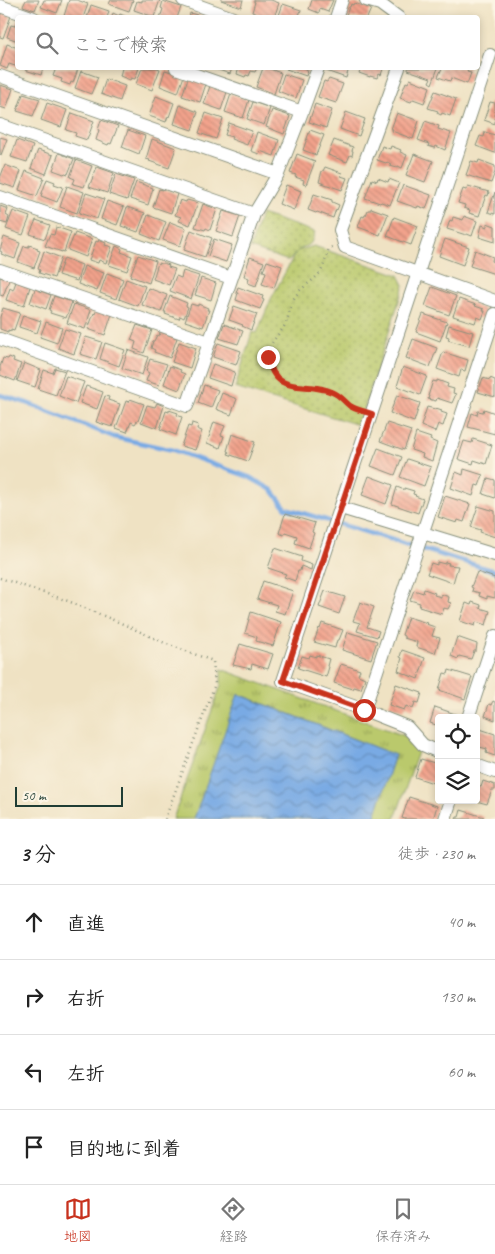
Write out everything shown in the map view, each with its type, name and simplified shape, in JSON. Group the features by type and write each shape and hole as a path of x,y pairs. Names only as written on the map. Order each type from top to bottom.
{"street":[{"path":"183,0 225,15"},
{"path":"337,15 342,0"},
{"path":"366,0 380,4 395,15"},
{"path":"0,6 26,15"},
{"path":"435,750 423,745 407,727 283,681 418,274 493,56 480,51"},
{"path":"182,70 302,112"},
{"path":"0,339 186,406 254,214 278,174 317,70"},
{"path":"398,70 340,230 345,247 495,301"},
{"path":"0,76 278,174"},
{"path":"0,126 254,214"},
{"path":"0,197 231,278"},
{"path":"0,270 209,342"},
{"path":"364,710 495,314"},
{"path":"340,508 495,555"},
{"path":"469,714 495,636"},
{"path":"480,766 495,772"},
{"path":"445,819 450,804"}],"path":[{"path":"343,239 329,249 321,272 296,295 291,304 286,322 273,340 268,357 276,377 282,382 298,386 324,388 338,394 351,406 372,414"},
{"path":"0,578 68,601 167,644 213,661 215,684 165,819"}],"green space":[{"path":"261,214 315,232 311,243 297,251 314,246 399,275 404,285 359,425 235,388 252,332 257,333 271,299 296,252 289,261 250,248"},
{"path":"221,669 405,736 418,752 395,819 374,819 395,755 239,694 194,819 173,819 221,685"}],"water":[{"path":"238,694 395,755 374,819 194,819"}],"building":[{"path":"26,0 39,0 35,10 23,6"},
{"path":"44,0 62,0 57,13 41,7"},
{"path":"69,0 77,0 88,4 84,15 64,15"},
{"path":"111,0 133,0 129,11 109,4"},
{"path":"142,0 160,0 155,15 148,15 134,10 137,1 142,2"},
{"path":"221,0 243,0 241,7"},
{"path":"254,0 271,0 279,3 275,15 259,15 252,12"},
{"path":"312,0 333,0 328,12 320,9 319,13 309,9"},
{"path":"163,1 181,7 178,15 161,15 163,9 161,8"},
{"path":"354,3 371,9 368,15 346,15 351,4 353,5"},
{"path":"283,4 301,10 299,15 279,15"},
{"path":"91,5 109,11 108,15 88,15"},
{"path":"0,13 11,16 3,38 0,37"},
{"path":"11,25 15,26 15,40 7,37"},
{"path":"7,44 15,47 15,66 9,64 7,69 0,66"},
{"path":"25,70 42,70 41,75"},
{"path":"55,70 78,70 73,83 71,82 70,85 61,82 62,79 53,76"},
{"path":"122,70 138,70 135,79 131,78 130,80 120,76"},
{"path":"141,70 160,70 152,90 136,84"},
{"path":"165,70 184,76 178,93 160,86"},
{"path":"219,70 231,70 230,74"},
{"path":"238,70 256,70 255,72 251,71 249,76 246,75 245,77 237,74"},
{"path":"262,70 273,70 281,73 274,94 256,87"},
{"path":"289,70 308,70 306,76"},
{"path":"326,70 348,70 346,78"},
{"path":"360,70 383,70 381,75 379,74 377,78 359,73"},
{"path":"408,70 437,70 432,84 429,82 431,78"},
{"path":"441,70 468,70 467,72 471,73 467,84 451,78 450,81 438,77"},
{"path":"81,71 98,77 91,94 75,88"},
{"path":"284,74 302,80 296,98 278,91"},
{"path":"188,78 206,84 200,102 182,96"},
{"path":"106,79 125,86 120,101 101,94"},
{"path":"329,79 343,84 336,103 318,97 324,81 327,82"},
{"path":"410,79 430,87 424,103 413,99 411,102 400,98 406,82 408,83"},
{"path":"0,85 13,89 6,109 0,107"},
{"path":"210,86 227,92 221,110 204,104"},
{"path":"435,91 456,99 450,116 442,113 441,115 437,113 438,111 428,108"},
{"path":"23,94 40,99 33,116 17,111"},
{"path":"231,94 249,100 243,118 225,112"},
{"path":"156,96 174,103 166,122 149,116"},
{"path":"253,102 270,108 264,125 247,119"},
{"path":"490,102 495,103 495,124 484,120"},
{"path":"47,103 67,110 61,127 41,120"},
{"path":"315,104 332,110 326,128 309,122"},
{"path":"180,105 198,112 192,130 174,124"},
{"path":"272,110 290,116 284,134 266,127"},
{"path":"346,112 365,119 359,136 340,129"},
{"path":"72,113 94,121 87,140 75,136 76,133 66,130"},
{"path":"206,113 223,119 216,139 199,133"},
{"path":"397,113 419,121 413,139 392,131"},
{"path":"101,120 118,126 111,144 109,143 108,145 96,140"},
{"path":"425,121 439,126 438,129 451,133 445,150 436,146 435,148 428,146 429,144 418,140"},
{"path":"229,123 252,131 247,145 225,135"},
{"path":"128,130 145,136 139,154 122,147"},
{"path":"310,130 324,135 316,155 303,150"},
{"path":"257,132 279,140 274,156 260,151 259,154 251,151"},
{"path":"485,132 495,135 495,153 476,146 480,136 484,137"},
{"path":"0,137 7,139 1,155 0,154"},
{"path":"152,139 176,148 169,168 146,159"},
{"path":"17,140 33,146 27,162 11,157"},
{"path":"334,140 353,147 352,156 350,155 347,162 328,155"},
{"path":"382,146 390,149 391,146 407,155 402,168 390,166 391,164 387,162 377,160"},
{"path":"38,150 53,155 46,174 31,168"},
{"path":"59,153 74,159 68,174 53,170"},
{"path":"297,154 315,161 306,185 303,184 304,180 290,173"},
{"path":"414,154 433,161 425,182 406,175"},
{"path":"76,160 92,166 84,187 73,184 75,179 70,177"},
{"path":"479,160 495,166 491,183 466,175 471,161 478,163"},
{"path":"5,165 21,171 15,188 0,183"},
{"path":"97,167 114,173 107,193 89,187"},
{"path":"325,167 342,173 341,176 347,178 342,190 319,182"},
{"path":"26,171 44,178 37,196 19,190"},
{"path":"116,174 134,180 127,200 109,194"},
{"path":"378,178 388,182 389,179 399,183 390,205 365,198 372,179 377,181"},
{"path":"47,179 63,187 57,202 41,196"},
{"path":"136,182 153,188 148,205 130,199"},
{"path":"286,185 301,191 294,210 279,204"},
{"path":"403,185 431,195 426,209 397,201"},
{"path":"67,186 84,192 77,213 60,207"},
{"path":"468,186 489,192 488,196 486,195 479,216 469,213 470,210 464,208 465,205 458,203 463,189 466,190"},
{"path":"159,189 177,194 171,213 153,207"},
{"path":"495,192 495,214 488,212"},
{"path":"86,193 104,199 97,219 79,213"},
{"path":"314,194 332,200 332,202 339,205 333,218 308,210"},
{"path":"180,200 198,203 190,225 179,221 181,217 175,215"},
{"path":"107,201 124,207 117,225 101,219"},
{"path":"203,204 217,209 210,230 195,227"},
{"path":"0,206 8,209 6,215 9,217 7,224 0,222"},
{"path":"127,207 145,213 138,232 121,226"},
{"path":"371,208 388,214 380,235 358,227 362,216 364,217"},
{"path":"13,211 30,217 23,235 6,229"},
{"path":"223,211 240,216 233,237 216,231"},
{"path":"148,215 166,222 159,241 141,234"},
{"path":"464,216 477,221 472,236 447,229 453,217 463,220"},
{"path":"394,217 418,226 411,245 387,236"},
{"path":"36,220 50,225 45,239 30,234"},
{"path":"170,222 186,228 180,246 163,240"},
{"path":"487,223 495,226 495,242 479,237 482,225 487,227"},
{"path":"56,227 71,232 64,252 45,246 50,234 54,235"},
{"path":"191,230 212,238 205,257 184,250"},
{"path":"75,233 92,239 86,257 68,250"},
{"path":"4,237 20,243 15,259 1,254 0,250"},
{"path":"214,239 232,245 226,262 208,256"},
{"path":"445,239 469,247 463,265 439,256"},
{"path":"99,240 106,243 105,245 112,247 106,263 99,260 98,263 89,260 96,241 98,242"},
{"path":"29,245 38,248 37,250 40,251 34,268 18,262 24,246 29,247"},
{"path":"116,246 122,249 121,252 132,256 127,271 109,265"},
{"path":"475,250 493,257 495,274 470,266"},
{"path":"44,251 61,258 54,278 39,273 40,270 38,269"},
{"path":"138,255 156,261 149,283 130,276"},
{"path":"250,257 264,262 256,286 248,283 249,278 244,276"},
{"path":"64,258 82,265 77,281 58,275"},
{"path":"267,261 282,266 274,288 262,284 266,272 263,271"},
{"path":"158,263 169,265 168,267 175,269 169,285 153,279"},
{"path":"84,266 104,273 97,291 78,284"},
{"path":"183,271 199,276 191,299 170,291 176,276 181,278"},
{"path":"107,273 123,279 116,299 100,293"},
{"path":"0,277 9,280 3,296 0,295"},
{"path":"201,278 216,283 211,300 195,295"},
{"path":"126,279 145,286 138,306 119,299"},
{"path":"16,282 30,287 24,306 6,300 10,288 13,290"},
{"path":"238,287 263,296 262,299 264,300 260,309 236,300"},
{"path":"432,287 456,296 449,315 425,306"},
{"path":"148,288 167,295 161,312 142,305"},
{"path":"35,289 51,295 46,309 30,303"},
{"path":"54,296 72,302 66,318 50,313 51,311 49,310"},
{"path":"170,296 187,303 186,306 188,307 184,318 180,316 179,319 165,314"},
{"path":"459,299 484,309 482,319 477,317 475,323 453,316"},
{"path":"74,304 91,310 85,329 67,323"},
{"path":"191,304 198,306 198,304 208,308 203,327 185,321"},
{"path":"234,306 257,314 251,330 229,320"},
{"path":"3,308 20,313 14,330 8,330 8,332 0,329 0,317"},
{"path":"97,309 112,314 105,335 88,329"},
{"path":"423,314 447,322 440,341 416,332"},
{"path":"23,315 41,321 37,333 19,327"},
{"path":"46,322 62,328 57,343 40,337"},
{"path":"224,324 243,331 238,344 219,338"},
{"path":"137,325 152,330 144,353 134,349 136,342 131,340"},
{"path":"449,325 473,332 469,346 448,340 449,337 446,336"},
{"path":"65,329 81,334 74,354 58,348"},
{"path":"160,332 177,338 170,358 154,352 155,350 151,348 153,341 157,335 159,336"},
{"path":"86,337 102,342 96,359 80,354"},
{"path":"413,339 437,348 430,367 406,358"},
{"path":"179,342 196,348 190,368 172,362"},
{"path":"105,343 125,350 119,366 100,359"},
{"path":"218,343 241,351 236,365 213,357"},
{"path":"128,350 148,357 142,375 122,368"},
{"path":"443,352 468,360 465,371 461,370 459,377 437,369"},
{"path":"9,357 21,364 15,381 0,375 3,358 8,359"},
{"path":"150,359 167,364 159,385 146,381 149,373 146,371"},
{"path":"24,363 41,370 35,387 17,381"},
{"path":"213,364 235,372 231,386 208,378"},
{"path":"170,366 181,370 180,372 185,374 179,390 164,384"},
{"path":"403,367 427,376 420,395 397,386"},
{"path":"55,368 65,371 56,395 38,389 44,370 53,373"},
{"path":"66,376 84,382 76,403 59,396"},
{"path":"483,378 495,380 495,397 478,392"},
{"path":"437,380 448,384 447,387 454,389 453,393 456,394 452,403 437,398 436,401 428,399 433,381 437,382"},
{"path":"204,385 218,390 211,408 198,403"},
{"path":"86,386 103,392 97,409 80,403"},
{"path":"222,393 237,399 231,415 216,409"},
{"path":"397,395 420,403 414,422 390,413"},
{"path":"105,396 109,397 108,400 120,404 112,427 96,422"},
{"path":"130,399 144,404 138,421 135,424 131,422 127,432 116,428 126,401 129,402"},
{"path":"157,403 164,406 157,428 141,422 147,405 155,407"},
{"path":"427,407 442,410 441,412 447,414 443,426 438,424 435,432 421,426"},
{"path":"484,409 495,413 495,434 468,427 472,413 477,415 478,411 483,412"},
{"path":"169,410 178,413 177,415 182,417 176,435 160,429 166,411 169,412"},
{"path":"214,422 225,426 221,435 224,436 220,448 207,443"},
{"path":"192,423 198,425 197,429 202,431 195,450 181,446 188,426 191,427"},
{"path":"387,423 411,431 404,450 380,441"},
{"path":"416,433 431,438 430,440 437,443 432,461 422,457 423,454 411,450"},
{"path":"232,434 255,442 248,461 228,454 229,452 227,451"},
{"path":"473,439 492,445 486,464 474,460 473,464 458,459 464,441 472,443"},
{"path":"378,448 402,457 395,475 371,466"},
{"path":"407,459 431,467 424,486 400,477"},
{"path":"464,469 483,475 479,486 476,485 473,496 451,488 456,472 463,475"},
{"path":"369,476 393,485 386,504 362,495"},
{"path":"488,478 495,480 495,498 483,494"},
{"path":"397,487 414,491 413,494 415,496 423,499 418,513 392,504"},
{"path":"445,496 470,504 464,522 458,520 457,523 438,517"},
{"path":"478,506 495,511 495,537 471,527"},
{"path":"285,514 315,523 309,548 295,543 297,536 285,532 284,535 279,533"},
{"path":"275,548 302,557 301,561 312,565 311,570 301,566 295,581 284,577 286,574 268,568"},
{"path":"437,562 458,566 453,583 427,574 431,563 437,565"},
{"path":"477,572 495,578 495,598 487,596 487,599 479,596 480,593 472,591 473,588 471,587"},
{"path":"263,581 293,591 285,614 275,611 277,605 257,599"},
{"path":"424,589 435,593 434,595 441,597 441,594 449,597 448,602 451,603 448,609 444,608 442,614 419,607 420,603 410,600 414,590 423,593"},
{"path":"325,591 345,597 339,614 319,607"},
{"path":"360,602 374,607 367,627 379,631 377,637 357,631 360,623 353,621"},
{"path":"472,602 481,605 480,608 490,611 486,625 476,622 475,626 460,621 466,603 471,605"},
{"path":"251,612 281,622 273,646 256,641 257,637 245,633"},
{"path":"408,617 435,627 432,636 440,638 435,653 416,647 417,642 404,638 402,635"},
{"path":"322,623 343,630 335,648 314,642"},
{"path":"348,632 377,641 371,659 342,650"},
{"path":"457,637 477,644 476,651 474,651 471,659 459,656 458,659 451,656"},
{"path":"240,644 273,654 268,669 252,664 251,669 233,665"},
{"path":"402,650 425,658 418,679 398,671"},
{"path":"310,655 329,659 326,677 298,668 302,656 309,658"},
{"path":"341,664 360,670 358,675 365,678 361,689 354,687 353,689 334,683"},
{"path":"449,670 472,677 465,699 439,690 444,673 448,674"},
{"path":"396,684 422,693 419,703 415,702 413,709 406,706 404,710 389,705"},
{"path":"493,701 495,702 495,720 485,716 489,704 491,705"},
{"path":"435,707 455,714 435,714 435,725 430,723"},
{"path":"480,729 495,734 495,756 486,753 487,749 480,747"},
{"path":"421,759 435,763 435,784 415,777"},
{"path":"483,781 495,785 495,790 492,790 487,804 480,802"},
{"path":"409,797 437,806 433,819 402,818"},
{"path":"461,810 484,817 483,819 456,819 459,817"}],"waterway":[{"path":"0,395 27,403 114,437 173,450 249,477 272,490 286,508 495,571"}],"route":[{"path":"268,357 272,370 282,382 290,385 324,388 338,394 351,406 372,414 283,681 364,710"}]}
